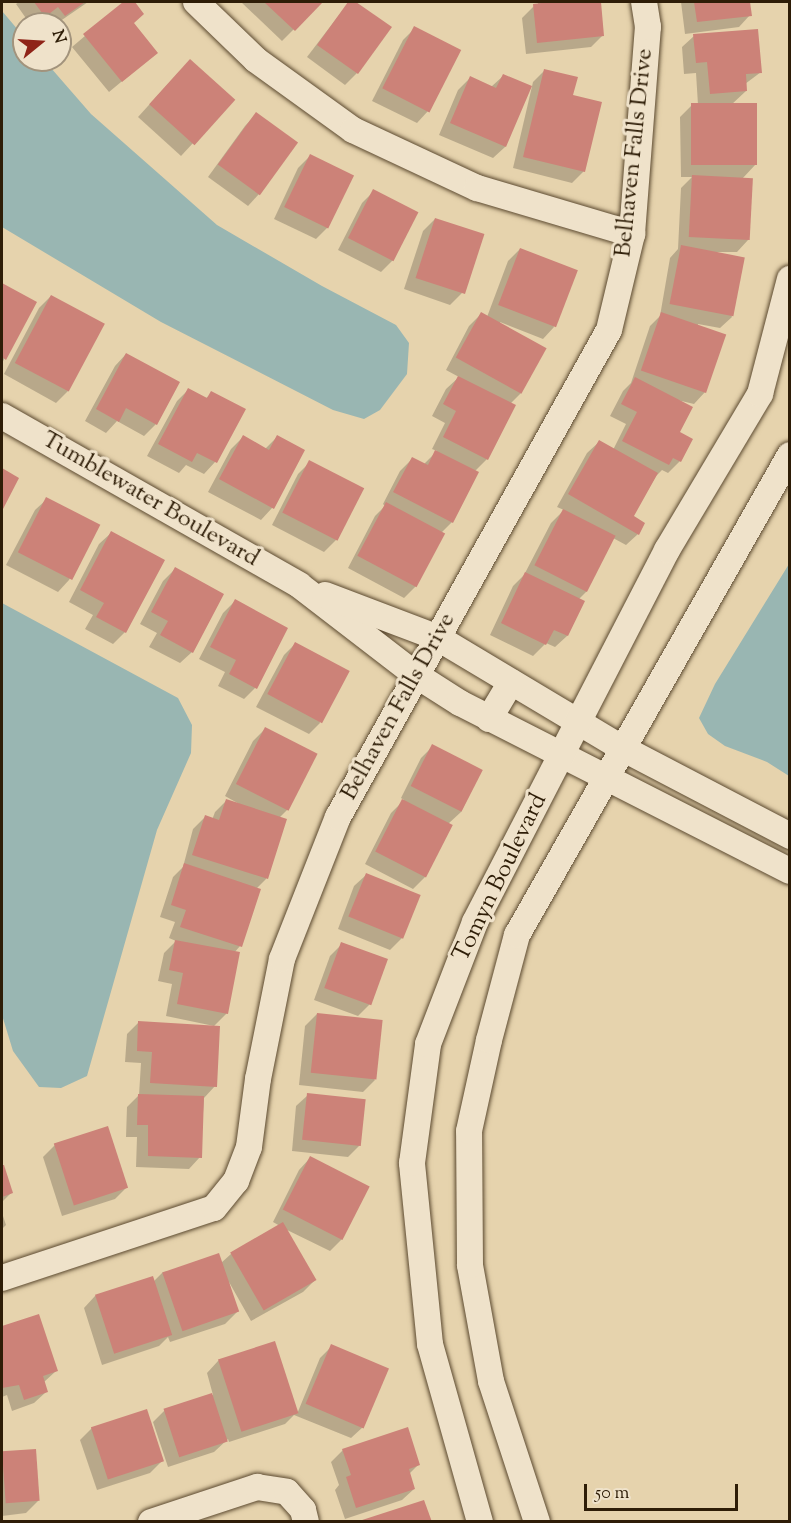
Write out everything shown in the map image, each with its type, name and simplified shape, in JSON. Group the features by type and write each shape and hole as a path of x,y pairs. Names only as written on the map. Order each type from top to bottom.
{"street":[{"path":"196,2 256,60 353,130 477,188 632,234"},
{"name":"Belhaven Falls Drive","path":"2,1278 214,1208 236,1181 249,1147 258,1079 282,959 338,817 609,330 632,234 648,27 644,2"},
{"name":"Tomyn Boulevard","path":"480,1521 430,1344 412,1164 428,1044 475,922 667,550 760,394 789,279"},
{"name":"Tumblewater Boulevard","path":"2,416 299,585 416,675 489,719 605,778 658,802 789,871"},
{"name":"Tomyn Boulevard","path":"537,1521 491,1381 470,1265 469,1131 489,1040 518,935 789,455"},
{"name":"Tumblewater Boulevard","path":"299,585 438,638 622,748 789,836"},
{"path":"489,719 511,682"},
{"path":"152,1521 257,1487 287,1492 303,1510 306,1521"}],"water":[{"path":"2,11 12,23 12,72 54,72 91,114 217,225 322,286 396,325 409,343 407,374 380,410 364,419 333,410 161,322 2,227"},
{"path":"789,564 789,776 767,762 725,746 708,734 699,718 715,684"},
{"path":"2,603 178,698 192,725 191,753 157,830 87,1076 61,1088 39,1087 13,1051 2,1015"}],"building":[{"path":"34,2 85,2 71,12 62,12 58,7 52,12 41,12"},
{"path":"123,2 135,2 144,14 134,23 158,53 122,82 83,34"},
{"path":"264,2 323,2 295,31"},
{"path":"348,2 356,2 392,27 358,74 317,45"},
{"path":"601,2 604,36 537,43 533,4"},
{"path":"694,2 750,2 752,16 697,22"},
{"path":"414,26 461,50 429,112 382,88"},
{"path":"758,29 762,73 746,74 747,91 710,94 707,62 696,63 693,34"},
{"path":"190,59 235,100 195,145 149,104"},
{"path":"544,69 578,77 573,95 602,102 585,172 523,157"},
{"path":"503,74 532,86 506,147 450,123 470,76 496,88"},
{"path":"691,103 757,103 757,165 691,165"},
{"path":"256,112 298,143 260,195 218,165"},
{"path":"310,154 354,175 328,229 284,207"},
{"path":"692,175 753,178 750,240 689,237"},
{"path":"373,189 418,212 393,261 348,238"},
{"path":"435,218 484,234 465,294 416,278"},
{"path":"681,245 745,257 733,316 670,304"},
{"path":"520,248 578,270 556,327 498,305"},
{"path":"2,283 37,302 6,360 2,357"},
{"path":"51,295 105,324 69,392 15,363"},
{"path":"481,312 547,348 521,394 456,357"},
{"path":"661,312 726,334 706,393 641,371"},
{"path":"126,353 180,382 157,425 126,408 119,422 96,409"},
{"path":"458,376 516,405 488,460 443,437 456,411 443,404"},
{"path":"635,377 693,407 680,432 693,439 681,462 673,458 669,465 622,441 637,412 621,404"},
{"path":"188,388 207,398 211,391 246,409 217,463 197,453 192,462 158,444"},
{"path":"243,435 269,450 277,435 305,450 274,509 219,479"},
{"path":"599,440 658,473 634,516 645,523 639,535 568,494"},
{"path":"435,450 479,472 453,523 393,492 412,457 428,465"},
{"path":"309,460 364,488 337,541 282,513"},
{"path":"2,468 19,478 2,511"},
{"path":"46,497 100,525 72,580 18,552"},
{"path":"386,502 445,533 417,587 357,556"},
{"path":"563,509 616,536 587,592 534,565"},
{"path":"111,531 165,560 126,633 96,617 104,603 80,590"},
{"path":"175,567 224,594 193,653 160,635 168,621 151,612"},
{"path":"525,572 585,601 568,636 554,630 546,645 501,623"},
{"path":"235,599 288,628 257,689 229,674 236,660 210,647"},
{"path":"295,642 350,671 322,723 267,694"},
{"path":"265,727 318,754 289,811 236,784"},
{"path":"432,744 483,770 461,812 411,786"},
{"path":"226,799 287,819 268,879 192,855 205,815 219,820"},
{"path":"402,799 453,825 426,877 375,852"},
{"path":"184,863 261,889 242,947 180,927 186,910 171,905"},
{"path":"366,873 421,895 403,939 348,917"},
{"path":"175,940 240,952 228,1014 177,1004 183,973 169,970"},
{"path":"341,942 388,959 371,1005 324,988"},
{"path":"317,1013 383,1020 376,1080 311,1073"},
{"path":"138,1021 220,1026 217,1087 150,1083 152,1052 137,1051"},
{"path":"307,1093 366,1099 361,1146 302,1140"},
{"path":"138,1094 204,1096 202,1158 148,1156 148,1125 137,1125"},
{"path":"108,1126 128,1188 74,1205 54,1144"},
{"path":"310,1156 370,1186 342,1240 283,1209"},
{"path":"2,1165 4,1165 13,1193 2,1197"},
{"path":"283,1222 316,1280 264,1311 230,1252"},
{"path":"219,1253 239,1312 182,1331 162,1273"},
{"path":"153,1276 172,1335 114,1354 95,1295"},
{"path":"39,1314 58,1371 43,1376 48,1392 24,1400 19,1385 2,1388 2,1326"},
{"path":"275,1341 298,1413 241,1432 218,1360"},
{"path":"331,1344 389,1369 364,1428 306,1404"},
{"path":"212,1393 228,1442 179,1457 163,1409"},
{"path":"147,1409 164,1461 108,1480 91,1427"},
{"path":"408,1427 420,1465 409,1469 415,1489 356,1508 346,1477 351,1475 342,1449"},
{"path":"36,1449 40,1501 6,1503 2,1451"},
{"path":"424,1500 432,1522 359,1522 359,1521"}]}
